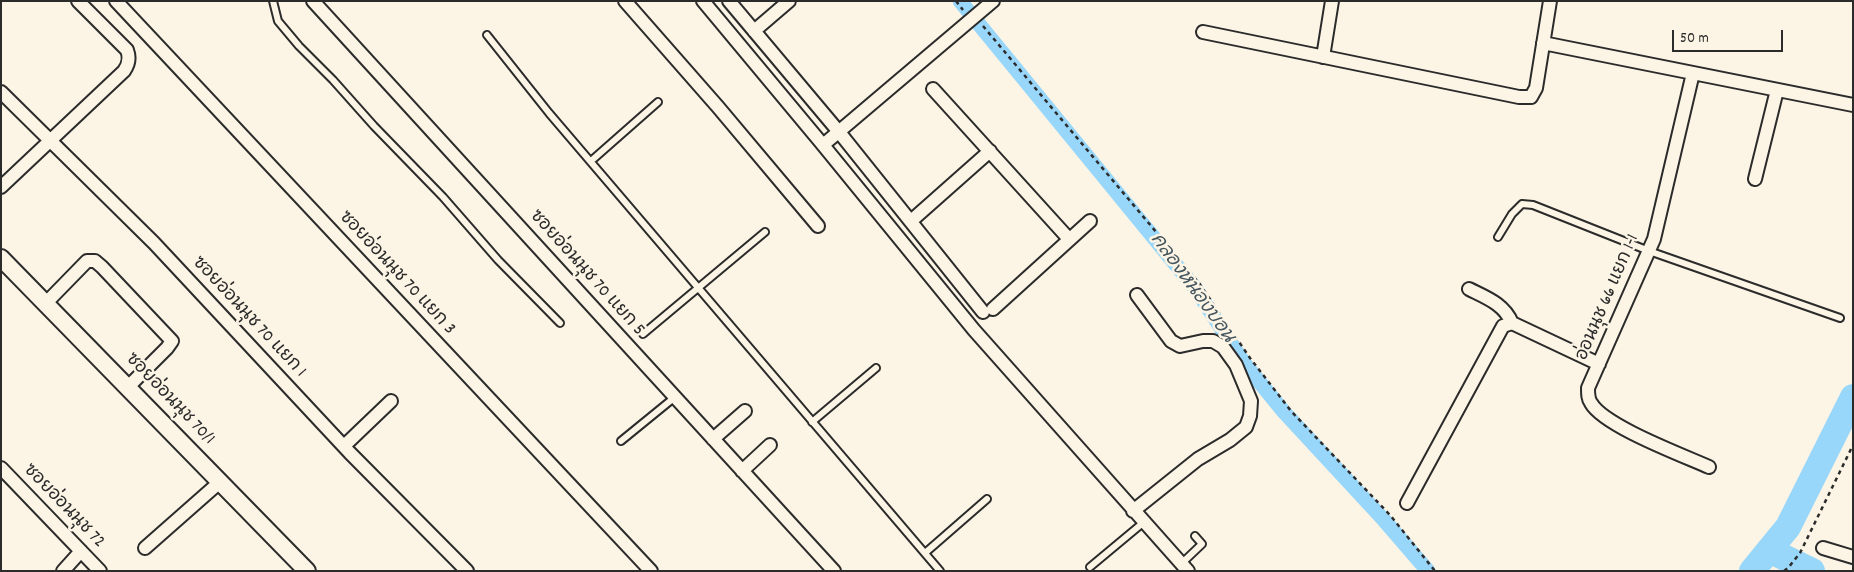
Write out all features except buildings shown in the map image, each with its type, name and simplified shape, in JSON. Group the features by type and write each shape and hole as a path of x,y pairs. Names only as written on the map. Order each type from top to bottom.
{"street":[{"path":"1,187 124,71 129,60 124,46 78,1"},
{"name":"ซอยอ่อนนุช 70 แยก 3","path":"116,1 651,571"},
{"name":"ซอยอ่อนนุช 70 แยก 5","path":"313,1 834,571"},
{"path":"626,1 818,226"},
{"path":"703,1 974,330 1185,567"},
{"path":"729,1 911,221 988,310 1090,222"},
{"path":"754,31 789,1"},
{"path":"823,145 993,1"},
{"path":"1323,57 1332,1"},
{"path":"1203,32 1519,97 1530,97 1536,88 1550,1"},
{"path":"1543,43 1853,105"},
{"name":"อ่อนนุช 66 แยก 1-1","path":"1693,73 1654,239 1588,388 1588,398 1591,405 1616,426 1709,467"},
{"path":"933,89 1069,239"},
{"path":"1755,179 1777,90"},
{"name":"ซอยอ่อนนุช 70 แยก 1","path":"1,92 154,243 344,446 467,571"},
{"path":"911,221 990,151"},
{"name":"ซอยอ่อนนุช 70/1","path":"1,258 307,571"},
{"path":"46,304 87,261 95,261 102,267 172,341 128,387"},
{"path":"1469,289 1499,304 1508,314 1512,323 1599,364"},
{"path":"1133,510 1198,459 1230,440 1246,427 1250,416 1251,402 1236,365 1224,347 1213,341 1180,346 1172,341 1137,295"},
{"path":"1407,503 1504,326 1512,323"},
{"path":"344,446 391,401"},
{"path":"713,439 744,411"},
{"path":"742,471 770,445"},
{"name":"ซอยอ่อนนุช 72","path":"1,468 100,571"},
{"path":"144,548 221,481"},
{"path":"1824,548 1853,557"},
{"path":"63,571 81,551"}],"lane":[{"path":"273,1 278,21 298,46 333,80 374,126 443,196 498,260 560,323"},
{"path":"487,35 699,289 940,571"},
{"path":"591,161 658,102"},
{"path":"1498,237 1512,214 1522,204 1533,205 1649,251 1840,318"},
{"path":"643,334 765,232"},
{"path":"812,422 876,368"},
{"path":"621,442 675,397"},
{"path":"925,553 987,499"},
{"path":"1090,567 1144,522"},
{"path":"1185,567 1202,544 1194,536"}],"path":[{"path":"956,1 974,17 1199,283 1250,358 1291,411 1390,515 1435,571"},
{"path":"1784,571 1800,553 1853,445"}],"waterway":[{"name":"คลองหนองบอน","path":"960,1 1195,288 1244,363 1284,412 1384,520 1428,571"},
{"name":"คลองหนองบอน","path":"1752,571 1788,527 1853,397"},
{"path":"1769,550 1812,571"}]}
